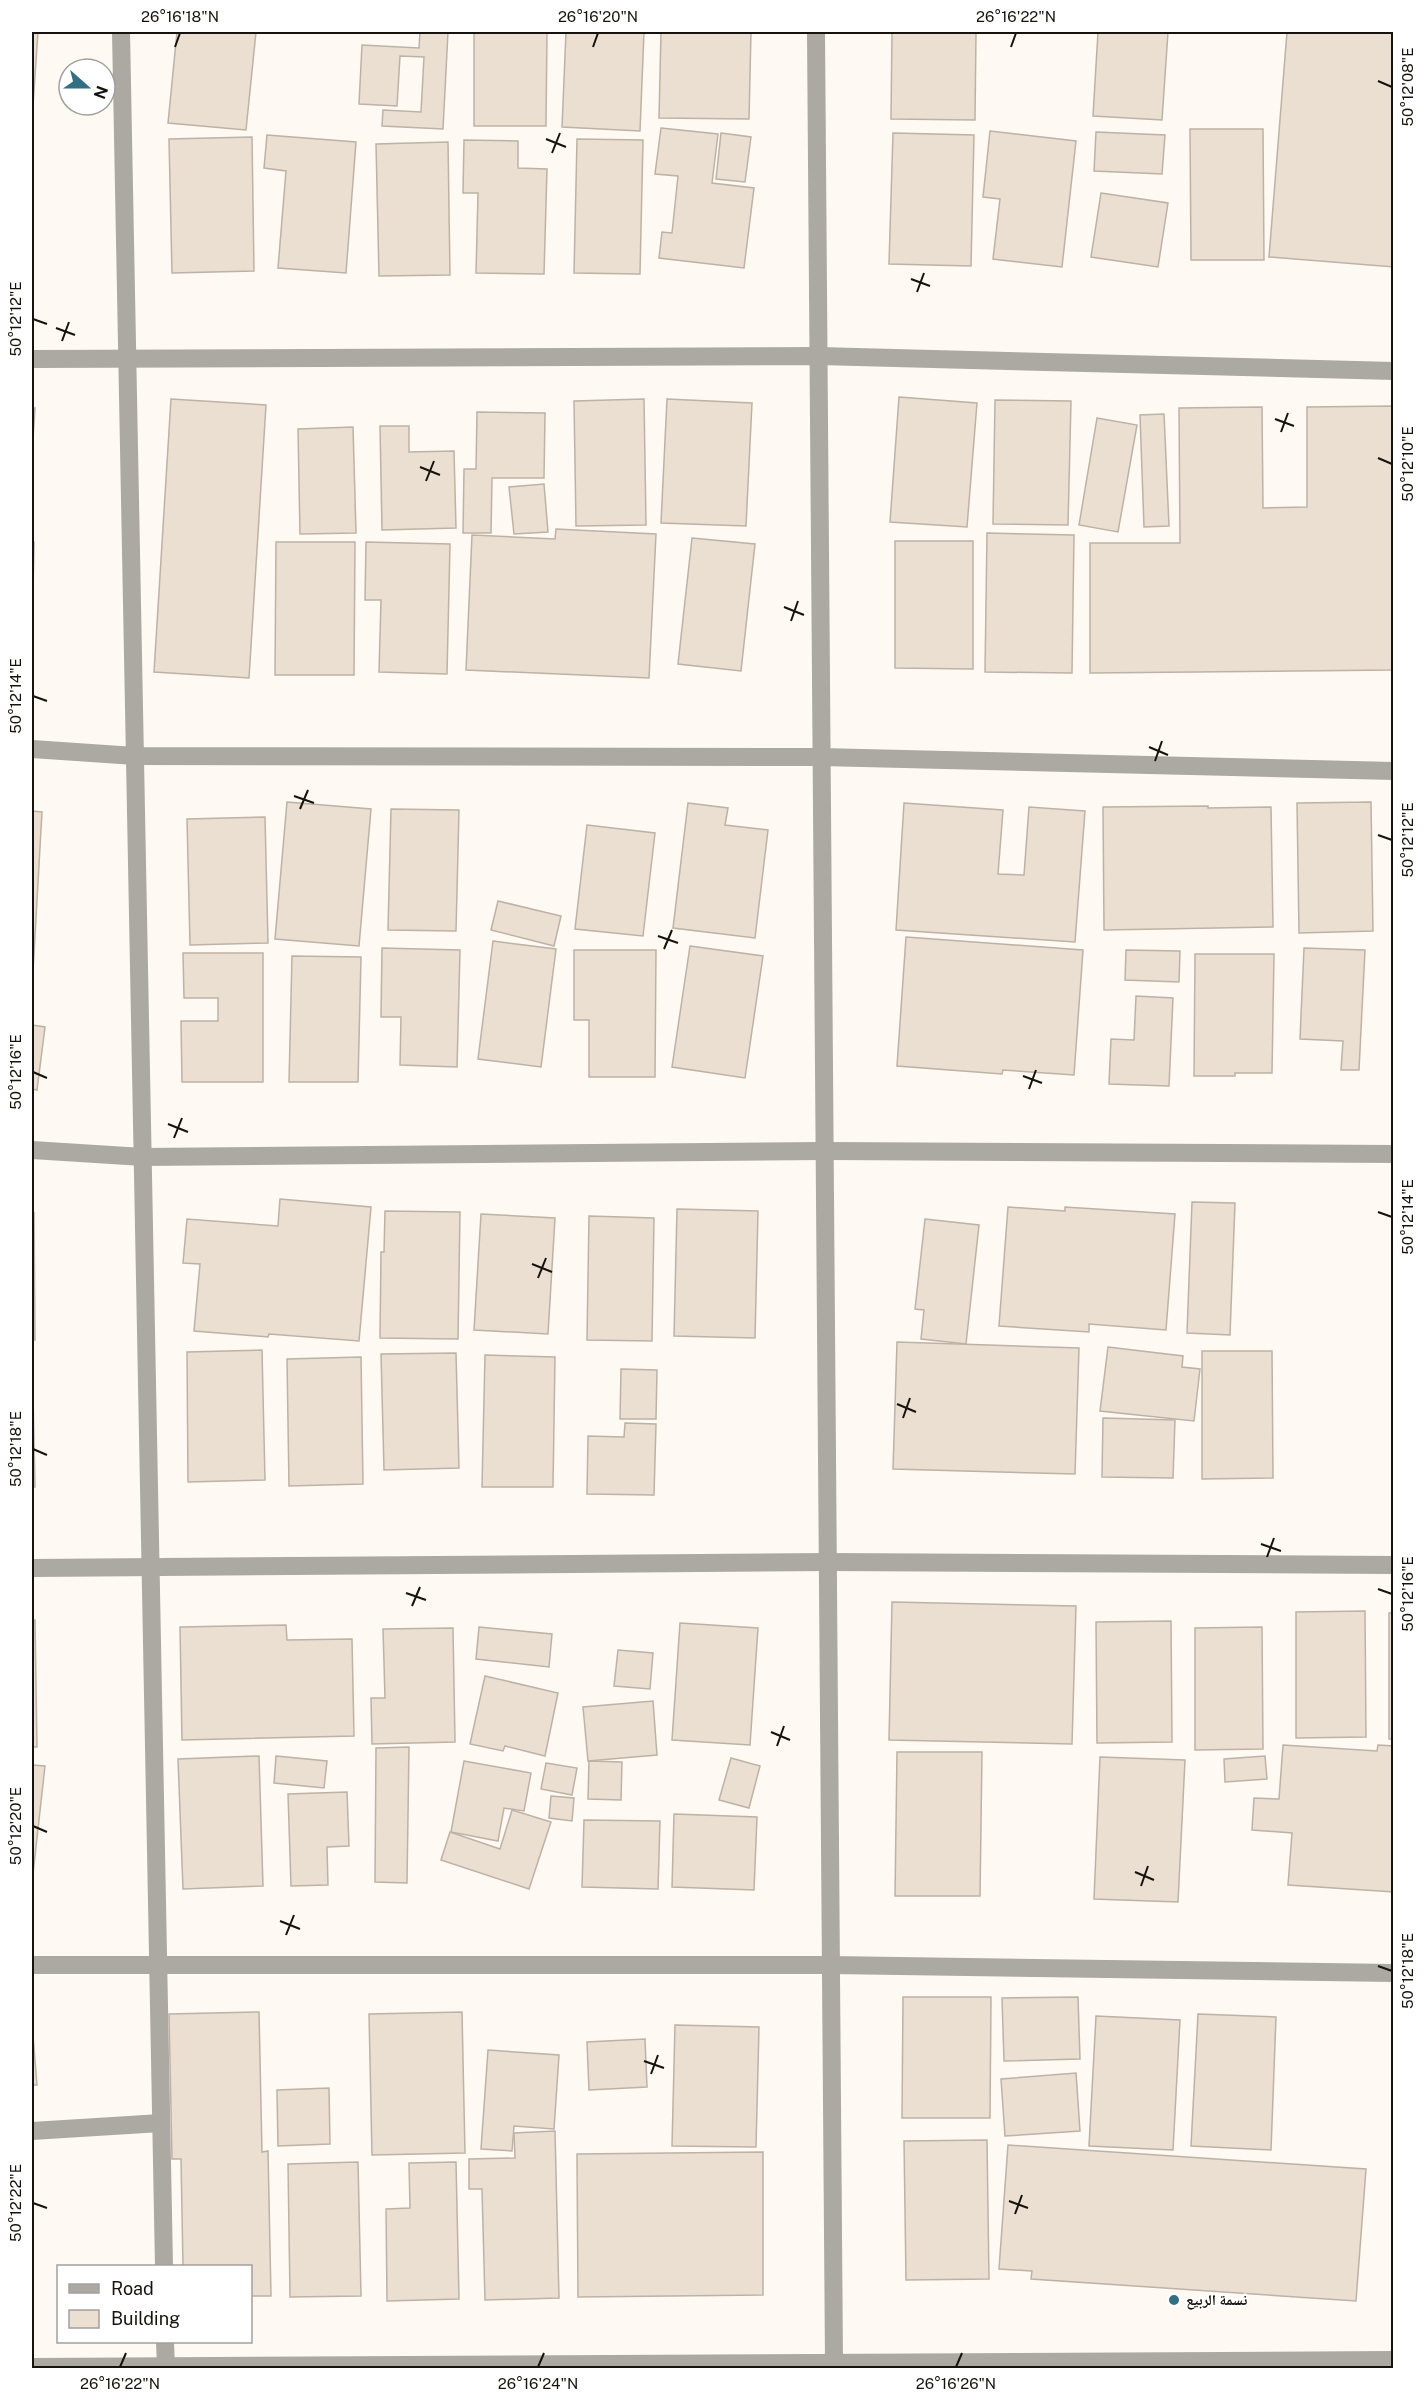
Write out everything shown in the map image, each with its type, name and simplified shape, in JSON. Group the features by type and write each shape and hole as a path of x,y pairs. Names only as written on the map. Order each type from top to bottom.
{"street":[{"path":"121,32 164,2265"},
{"path":"816,32 834,2362"},
{"path":"32,359 819,356 1394,371"},
{"path":"32,749 135,756 821,757 1394,771"},
{"path":"32,1150 142,1157 825,1151 1394,1154"},
{"path":"32,1568 828,1562 1394,1565"},
{"path":"32,1965 831,1965 1394,1973"},
{"path":"32,2131 161,2123"},
{"path":"165,2343 166,2367"},
{"path":"32,2367 1394,2360"}],"building":[{"path":"32,32 38,32 32,120"},
{"path":"177,32 256,32 246,130 168,123"},
{"path":"420,32 448,32 443,129 382,126 383,110 421,112 424,57 400,56 397,106 359,104 362,45 419,48"},
{"path":"474,32 547,32 546,126 474,126"},
{"path":"566,32 644,32 640,131 562,127"},
{"path":"661,32 751,32 749,119 659,118"},
{"path":"892,32 976,32 975,120 891,119"},
{"path":"1098,32 1168,32 1162,120 1093,116"},
{"path":"1287,32 1394,32 1394,267 1269,257"},
{"path":"661,128 718,134 712,183 754,188 744,268 659,258 662,232 672,233 678,176 655,174"},
{"path":"1190,129 1263,129 1264,260 1191,260"},
{"path":"990,131 1076,141 1062,267 993,259 1000,199 983,197"},
{"path":"1096,132 1165,135 1162,174 1094,171"},
{"path":"721,133 751,137 745,182 716,179"},
{"path":"893,133 974,135 971,266 889,264"},
{"path":"267,135 356,142 346,273 278,268 286,171 264,168"},
{"path":"252,137 254,271 172,273 169,139"},
{"path":"577,139 643,140 640,274 574,273"},
{"path":"464,140 518,141 518,168 547,169 544,274 476,273 478,193 463,193"},
{"path":"448,142 450,275 379,276 376,144"},
{"path":"1101,193 1168,203 1158,267 1091,257"},
{"path":"899,397 977,403 967,527 890,522"},
{"path":"171,399 266,405 249,678 154,672"},
{"path":"644,399 646,525 576,526 574,401"},
{"path":"667,399 752,403 746,526 661,523"},
{"path":"995,400 1071,401 1068,525 993,524"},
{"path":"1394,406 1394,670 1090,673 1090,543 1180,543 1179,408 1262,407 1263,508 1307,507 1307,407"},
{"path":"32,408 35,408 32,453"},
{"path":"477,412 545,413 544,478 492,478 491,533 463,533 464,469 476,469"},
{"path":"1164,414 1169,526 1144,527 1140,415"},
{"path":"1097,418 1137,425 1118,532 1079,525"},
{"path":"380,426 409,426 409,452 454,451 456,528 382,530"},
{"path":"353,427 356,533 300,534 298,429"},
{"path":"544,484 548,532 514,534 509,487"},
{"path":"556,529 656,534 649,678 466,670 472,535 555,539"},
{"path":"987,533 1074,535 1072,673 985,672"},
{"path":"692,538 755,544 741,671 678,664"},
{"path":"895,541 973,541 973,669 895,668"},
{"path":"32,542 34,542 32,644"},
{"path":"276,542 355,542 354,675 275,675"},
{"path":"366,542 450,544 447,674 379,672 381,600 365,600"},
{"path":"287,802 371,809 359,946 275,939"},
{"path":"1371,802 1373,931 1299,933 1297,803"},
{"path":"688,803 728,808 725,825 768,830 755,938 673,928"},
{"path":"904,803 1003,810 998,874 1024,875 1029,807 1085,811 1075,942 896,930"},
{"path":"1208,806 1208,808 1271,807 1273,927 1104,930 1103,807"},
{"path":"391,809 459,810 456,931 388,930"},
{"path":"32,811 42,812 32,989"},
{"path":"265,817 268,943 190,945 187,819"},
{"path":"587,825 655,833 643,936 575,929"},
{"path":"498,901 561,916 554,946 491,930"},
{"path":"906,937 1083,950 1074,1075 1003,1070 1002,1074 897,1066"},
{"path":"493,941 556,949 541,1067 478,1059"},
{"path":"690,946 763,956 745,1078 672,1067"},
{"path":"382,948 460,950 457,1067 400,1065 401,1017 381,1017"},
{"path":"1304,948 1365,950 1359,1070 1341,1070 1343,1041 1300,1039"},
{"path":"574,950 656,950 655,1077 589,1077 589,1020 574,1020"},
{"path":"1126,950 1180,951 1179,982 1125,980"},
{"path":"183,953 263,953 263,1082 182,1082 181,1021 218,1021 218,998 184,998"},
{"path":"1195,954 1274,954 1272,1073 1194,1076"},
{"path":"292,956 361,957 358,1082 289,1082"},
{"path":"1136,996 1173,998 1169,1086 1109,1084 1111,1039 1134,1040"},
{"path":"32,1025 45,1027 37,1090 32,1089"},
{"path":"280,1199 371,1207 359,1341 194,1331 200,1264 183,1263 187,1219 278,1226"},
{"path":"1192,1202 1235,1203 1230,1335 1187,1333"},
{"path":"1008,1207 1065,1211 1065,1207 1175,1214 1166,1330 1089,1324 1089,1332 999,1326"},
{"path":"677,1209 758,1211 755,1338 674,1336"},
{"path":"385,1211 460,1212 458,1339 380,1338 381,1252 384,1252"},
{"path":"34,1213 35,1340 32,1340 32,1214"},
{"path":"481,1214 555,1218 548,1334 474,1330"},
{"path":"589,1216 654,1218 652,1341 587,1340"},
{"path":"925,1219 979,1225 966,1344 921,1339 924,1310 915,1309"},
{"path":"897,1342 1079,1348 1075,1474 893,1469"},
{"path":"1108,1347 1183,1356 1182,1367 1200,1369 1194,1421 1100,1411"},
{"path":"32,1349 35,1487 32,1487"},
{"path":"262,1350 265,1480 188,1482 187,1352"},
{"path":"1202,1351 1272,1351 1273,1478 1202,1479"},
{"path":"456,1353 459,1468 384,1470 381,1354"},
{"path":"485,1355 555,1357 553,1487 482,1487"},
{"path":"361,1357 363,1484 289,1486 287,1359"},
{"path":"621,1369 657,1370 656,1419 620,1419"},
{"path":"1103,1418 1175,1420 1173,1478 1102,1477"},
{"path":"625,1423 656,1424 654,1495 587,1494 588,1436 624,1437"},
{"path":"892,1602 1076,1606 1072,1744 889,1740"},
{"path":"1365,1611 1366,1737 1296,1738 1296,1612"},
{"path":"1389,1613 1394,1613 1394,1739 1389,1739"},
{"path":"32,1620 35,1620 37,1747 32,1747"},
{"path":"1171,1621 1172,1742 1097,1743 1096,1622"},
{"path":"680,1623 758,1628 750,1745 672,1740"},
{"path":"286,1625 287,1640 352,1639 354,1736 182,1740 180,1627"},
{"path":"479,1627 552,1634 549,1667 476,1659"},
{"path":"1262,1627 1263,1749 1195,1750 1195,1628"},
{"path":"453,1628 455,1742 372,1744 371,1698 385,1698 383,1629"},
{"path":"618,1650 653,1653 650,1689 614,1686"},
{"path":"485,1676 558,1693 545,1756 505,1746 503,1751 470,1744"},
{"path":"653,1701 657,1755 588,1761 583,1707"},
{"path":"1283,1745 1377,1751 1378,1745 1394,1746 1394,1892 1288,1885 1292,1833 1252,1830 1254,1798 1279,1799"},
{"path":"409,1747 407,1883 375,1882 376,1748"},
{"path":"897,1752 982,1752 980,1896 895,1896"},
{"path":"259,1756 263,1886 183,1889 178,1759"},
{"path":"276,1756 327,1761 324,1788 274,1783"},
{"path":"1265,1756 1267,1779 1225,1782 1224,1759"},
{"path":"1100,1757 1185,1760 1178,1902 1094,1899"},
{"path":"731,1758 760,1766 749,1808 719,1800"},
{"path":"464,1761 531,1773 524,1811 504,1808 498,1841 451,1832"},
{"path":"589,1761 622,1762 621,1800 588,1799"},
{"path":"546,1763 577,1768 572,1795 541,1789"},
{"path":"32,1765 45,1766 32,1883"},
{"path":"347,1792 349,1846 327,1847 328,1885 291,1886 288,1794"},
{"path":"551,1796 574,1798 572,1821 549,1818"},
{"path":"512,1810 551,1822 529,1889 441,1860 450,1832 500,1849"},
{"path":"674,1814 757,1817 754,1890 672,1887"},
{"path":"584,1820 660,1821 658,1889 582,1887"},
{"path":"903,1997 991,1997 990,2118 902,2118"},
{"path":"1078,1997 1080,2059 1004,2061 1002,1998"},
{"path":"259,2012 262,2152 268,2151 271,2296 252,2296 252,2265 183,2265 181,2159 172,2159 169,2014"},
{"path":"462,2012 465,2153 372,2155 369,2014"},
{"path":"1198,2014 1276,2017 1271,2150 1191,2146"},
{"path":"1096,2016 1180,2020 1173,2150 1089,2146"},
{"path":"32,2024 37,2085 32,2085"},
{"path":"675,2025 759,2027 756,2147 672,2146"},
{"path":"645,2039 647,2087 589,2090 587,2042"},
{"path":"488,2050 559,2055 554,2129 514,2126 512,2151 481,2149"},
{"path":"1076,2073 1080,2131 1005,2136 1001,2079"},
{"path":"329,2088 330,2144 278,2146 277,2090"},
{"path":"555,2131 559,2298 485,2300 482,2189 469,2189 469,2159 515,2158 514,2133"},
{"path":"987,2140 989,2279 906,2280 904,2141"},
{"path":"1008,2145 1366,2169 1356,2301 1031,2279 1032,2271 999,2269"},
{"path":"763,2152 763,2295 578,2297 577,2154"},
{"path":"358,2162 361,2296 290,2297 288,2164"},
{"path":"456,2162 459,2299 387,2301 386,2209 410,2208 409,2163"}],"place":[{"name":"نسمة الربيع","path":"1174,2300"}]}
